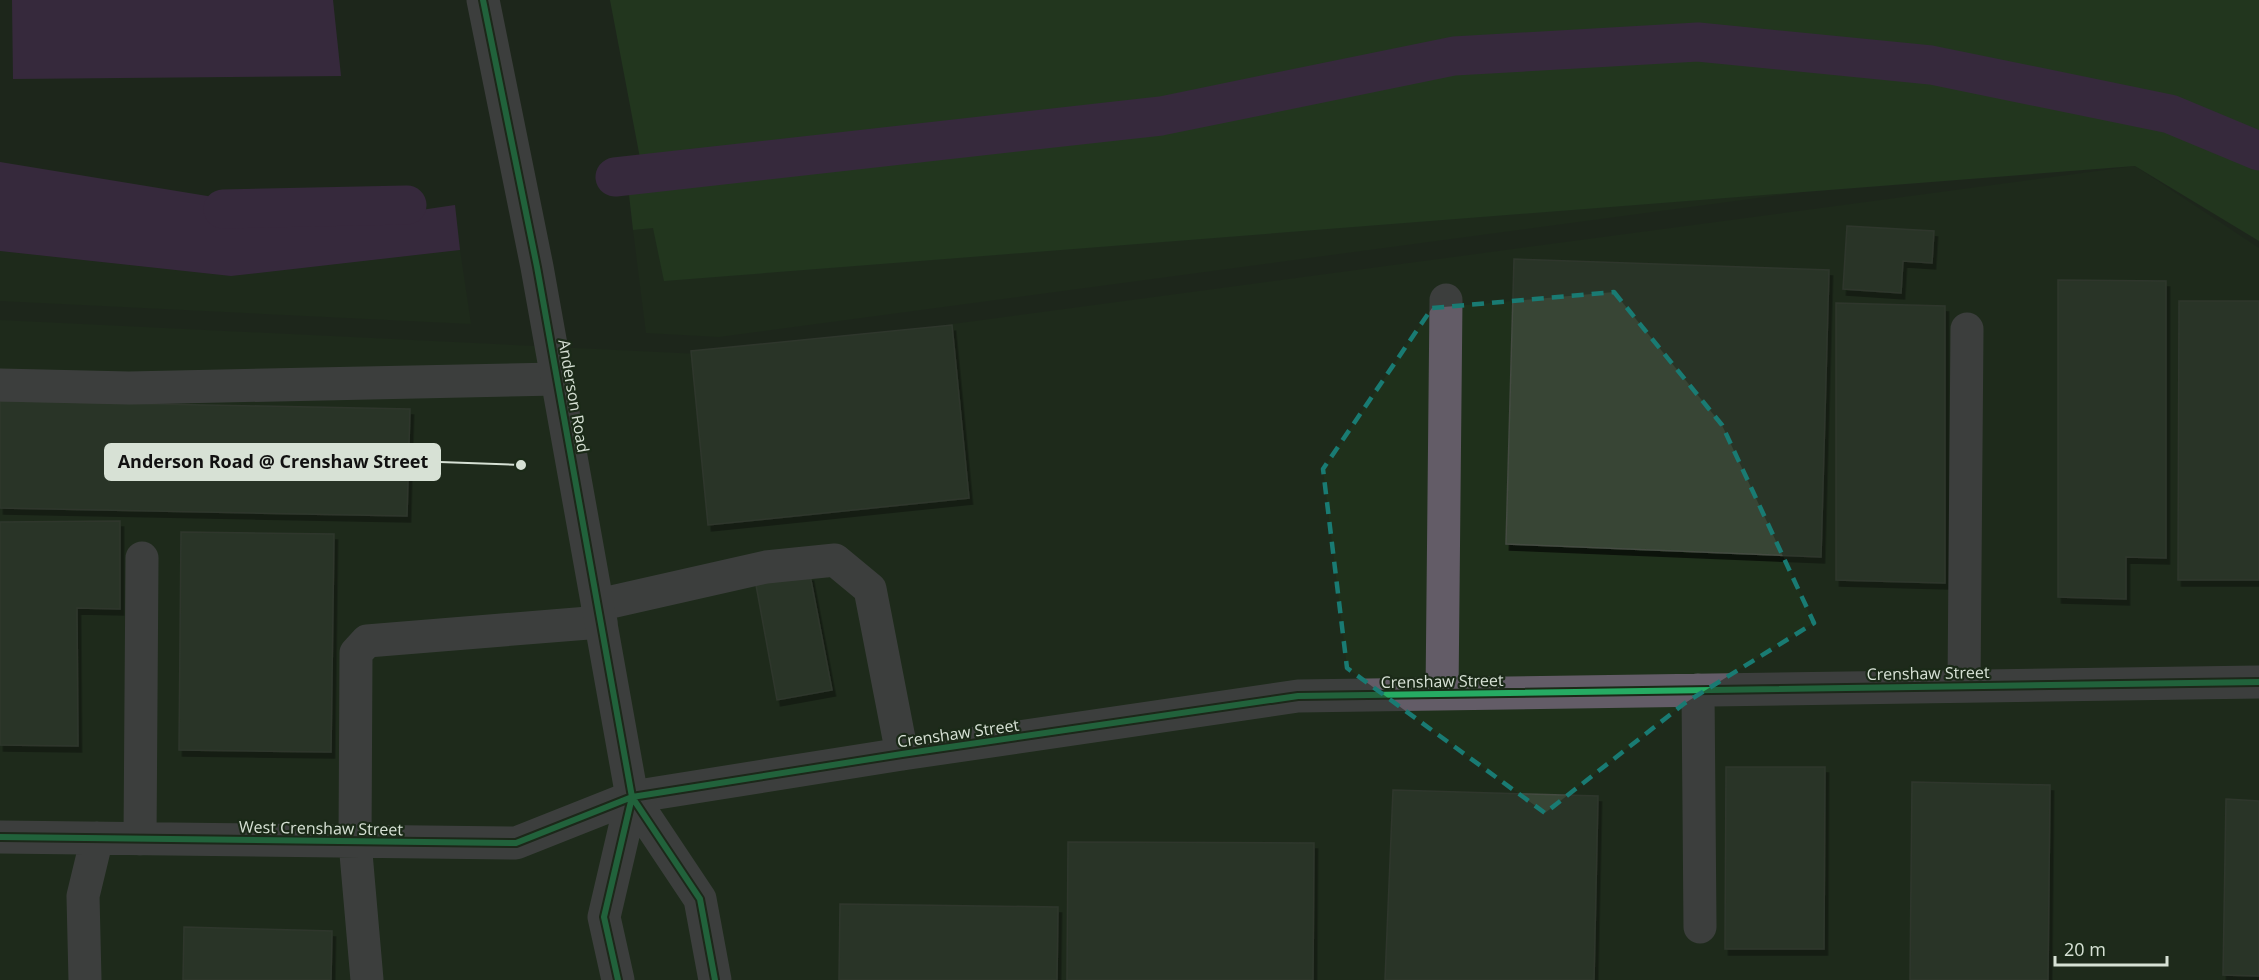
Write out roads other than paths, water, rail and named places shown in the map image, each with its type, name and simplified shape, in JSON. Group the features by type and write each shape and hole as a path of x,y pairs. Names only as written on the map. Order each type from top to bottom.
{"main road":[{"name":"Anderson Road","path":"483,0 537,267 632,797 604,917 618,980"},
{"name":"Anderson Road","path":"632,797 700,899 715,980"}],"street":[{"path":"1442,694 1446,300"},
{"path":"1964,686 1967,329"},
{"path":"0,385 129,388 557,379"},
{"path":"140,838 142,558"},
{"path":"367,980 355,842 356,653 367,641 599,614 766,567 835,560 870,590 902,754"},
{"name":"Crenshaw Street","path":"632,797 902,754 1298,696 2259,682"},
{"path":"1698,690 1700,927"},
{"name":"West Crenshaw Street","path":"0,837 516,843 632,797"},
{"path":"85,980 83,896 97,838"}],"waterway":[{"path":"615,177 1161,116 1454,56 1698,42 1931,65 2170,114 2259,151"},
{"path":"223,209 407,205"}],"place":[{"name":"Anderson Road @ Crenshaw Street","path":"521,465"}]}
